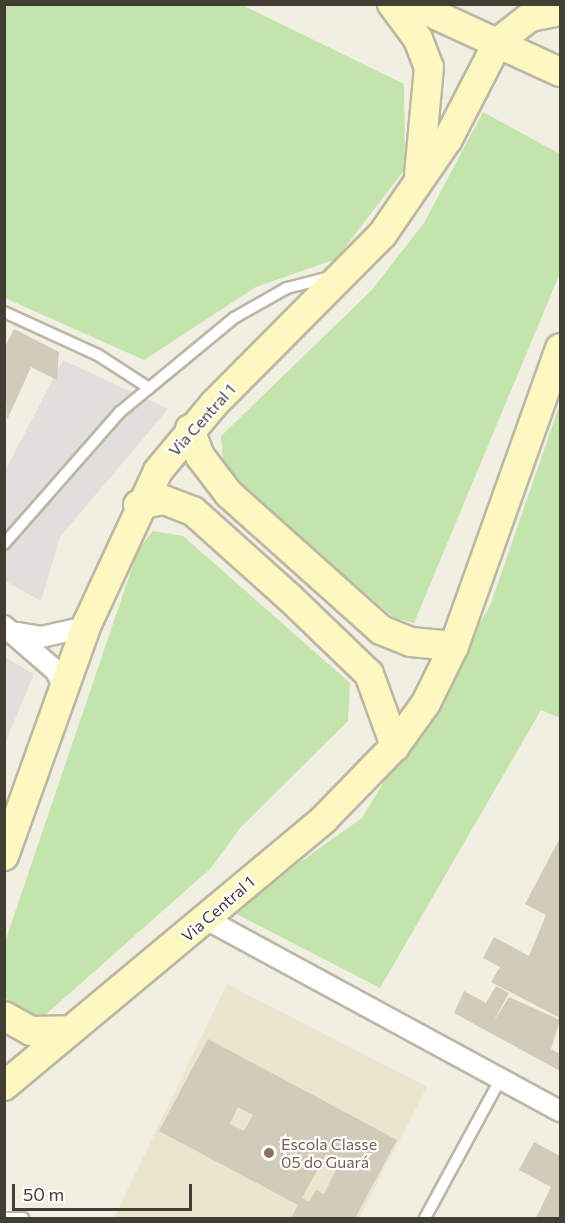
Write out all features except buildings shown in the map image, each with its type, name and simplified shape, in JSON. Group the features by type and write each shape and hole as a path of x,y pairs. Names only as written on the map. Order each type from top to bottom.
{"main road":[{"path":"392,4 418,39 429,67 431,97 417,191"},
{"path":"412,4 561,72"},
{"path":"498,42 530,17 561,11"},
{"name":"Via Central 1","path":"4,856 66,692 86,627 138,505 190,429 350,272 417,191 498,42"},
{"name":"Via Central 1","path":"4,1086 206,920 353,793 395,746 426,703 454,646 561,348"},
{"path":"190,429 200,456 229,494 381,630 411,642 454,646"},
{"path":"138,505 164,500 193,510 289,597 369,674 395,746"},
{"path":"4,1016 31,1031 70,1030"}],"street":[{"path":"9,629 41,637 86,627"},
{"path":"9,629 56,671 66,692"},
{"path":"206,920 561,1111"}],"lane":[{"path":"4,544 94,438 149,388 257,302 350,272"},
{"path":"4,312 98,355 149,388"},
{"path":"425,1218 500,1080"},
{"path":"4,1218 23,1218"}],"shaded area":[{"path":"63,360 168,409 60,537 41,601 5,581 4,473"},
{"path":"5,657 34,674 5,743"},
{"name":"Escola Classe 05 do Guará","path":"227,984 427,1087 359,1218 114,1218"}],"green space":[{"path":"5,4 242,5 404,84 405,169 336,259 256,287 144,360 5,298"},
{"path":"483,112 560,154 560,273 414,623 394,618 224,471 221,436 371,291 424,223"},
{"path":"560,404 560,718 541,710 380,988 231,911 362,818 490,606"},
{"path":"153,531 183,536 350,683 348,721 240,828 211,868 44,1016 20,1015 6,998 4,945 138,550"}],"place":[{"name":"Escola Classe 05 do Guará","path":"269,1153"}]}
